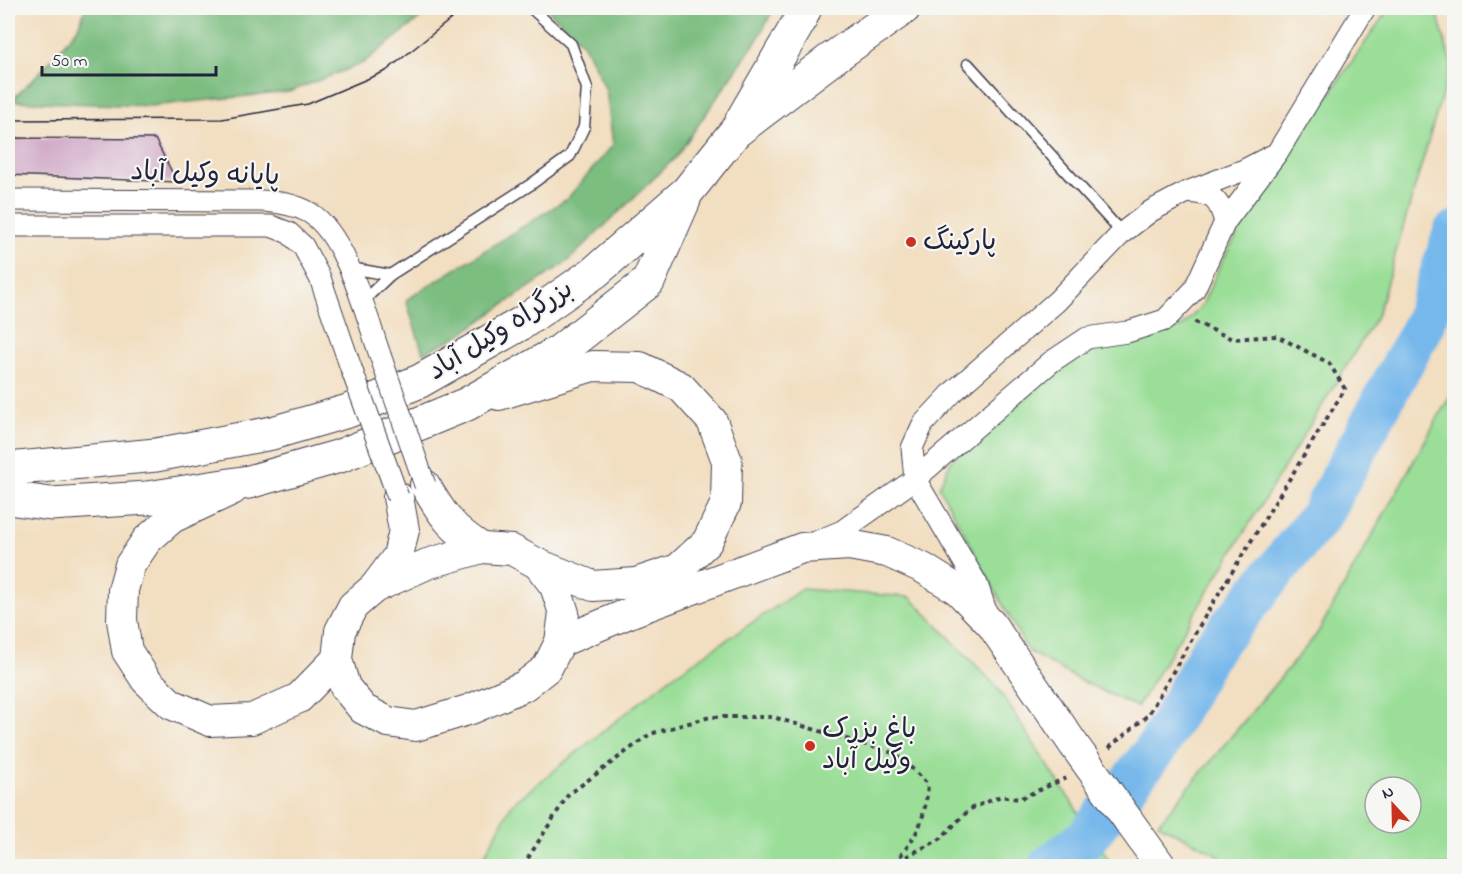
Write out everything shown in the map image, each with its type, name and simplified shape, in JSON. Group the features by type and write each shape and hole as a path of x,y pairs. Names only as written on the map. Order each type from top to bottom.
{"highway":[{"path":"735,132 805,8"},
{"name":"بزرگراه وکیل آباد","path":"8,470 156,455 272,433 358,407 420,381 522,323 595,272 687,192 735,132 830,60 904,8"},
{"path":"8,498 62,504 147,498 249,482 340,456 467,404 560,351 648,282 687,192"}],"street":[{"path":"561,642 634,611 842,531 915,479 1052,362 1087,338 1127,332 1165,320 1194,290 1225,222 1277,153 1365,8"},
{"path":"990,624 977,584 915,479 912,448 923,424 953,392 1057,301 1122,233 1151,211 1187,192 1244,170 1277,153"},
{"path":"1187,192 1214,198 1220,205 1225,222"},
{"name":"پایانه وکیل آباد","path":"8,200 285,203 310,213 330,231 350,268 425,485"},
{"name":"پایانه وکیل آباد","path":"8,226 271,226 288,233 303,246 320,278 398,497"},
{"path":"374,588 427,564 482,548 512,549 538,564 593,586 636,583 678,568 707,542 726,502 727,461 712,421 681,387 640,367 593,366 467,404"},
{"path":"249,482 172,518 147,540 130,565 123,590 122,620 127,651 146,680 171,704 210,721 252,719 299,698 337,660"},
{"path":"425,485 443,517 464,536 482,548"},
{"path":"398,497 404,530 398,556 374,588 353,606 340,631 337,660 345,687 363,709 388,722 416,726 471,710 524,686 547,668 561,642 564,613 555,586 538,564"},
{"path":"802,548 849,545 887,552 923,568 958,590 990,624 1161,867"}],"lane":[{"path":"361,303 390,275 530,185 570,156 584,127 587,88 572,44 531,8"},
{"path":"968,64 1122,233"},
{"path":"350,268 390,275"}],"path":[{"path":"1106,751 1148,715 1211,606 1345,389 1329,363 1276,336 1232,339 1199,324"},
{"path":"524,867 568,795 650,734 710,717 773,717 893,753 928,785 925,810 915,837 894,866"},
{"path":"894,866 940,839 970,809 1001,796 1019,799 1070,777"}],"green space":[{"path":"86,8 429,8 422,17 363,63 289,92 150,106 11,101 44,68 77,29"},
{"path":"546,8 774,8 759,37 676,157 568,261 458,336 423,353 406,300 567,199 613,145 606,90 584,45"},
{"path":"1389,8 1436,8 1451,64 1377,316 1137,707 1081,681 1028,651 939,487 951,461 1080,352 1182,327 1202,305 1222,261 1262,192"},
{"path":"1454,389 1454,866 1226,866 1217,854 1158,824 1317,634"},
{"name":"باغ بزرک وکیل آباد","path":"802,589 910,597 997,687 1113,866 479,866 512,804 670,678"}],"building":[{"path":"8,138 155,139 177,182 8,175"}],"waterway":[{"path":"1049,866 1087,837 1158,746 1210,651 1321,515 1424,324 1454,232"}],"tram line":[{"path":"8,120 222,119 308,104 386,71 462,8"}],"place":[{"name":"پارکینگ","path":"911,242"},
{"name":"باغ بزرک وکیل آباد","path":"810,746"}]}
